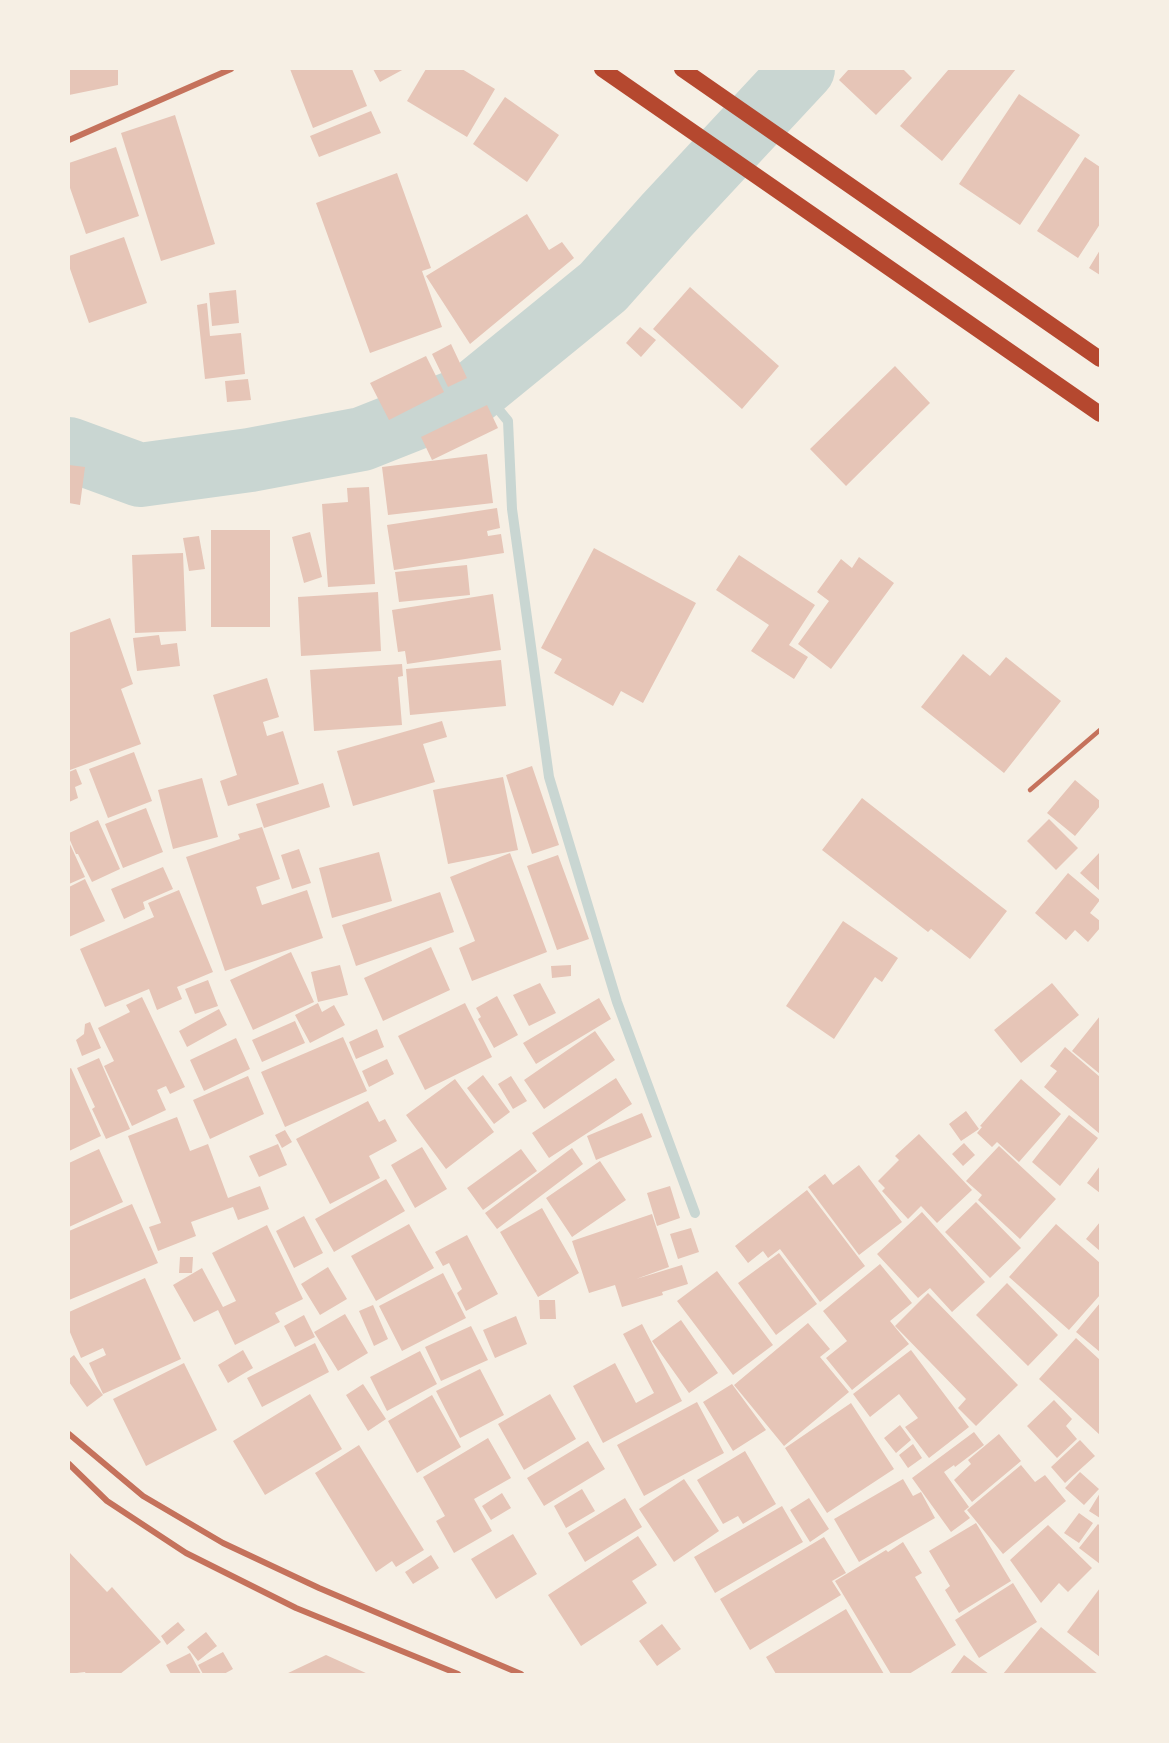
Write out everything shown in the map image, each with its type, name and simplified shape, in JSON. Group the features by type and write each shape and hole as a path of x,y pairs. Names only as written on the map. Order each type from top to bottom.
{"highway":[{"path":"602,69 1100,414"},
{"path":"682,69 1100,359"}],"street":[{"path":"69,140 231,69"},
{"path":"69,1434 143,1496 223,1542 319,1588 521,1674"},
{"path":"69,1464 107,1501 186,1553 296,1608 458,1674"}],"lane":[{"path":"1030,790 1100,730"}],"building":[{"path":"69,69 118,69 118,85 69,95"},
{"path":"290,69 352,69 367,106 313,128"},
{"path":"373,69 404,69 380,82"},
{"path":"426,69 462,69 495,89 467,137 407,101"},
{"path":"849,69 903,69 912,78 876,115 839,80"},
{"path":"949,69 1016,69 942,161 900,126"},
{"path":"1019,94 1080,135 1020,225 959,184"},
{"path":"505,97 559,135 527,182 473,144"},
{"path":"371,111 381,133 319,157 310,136"},
{"path":"175,115 215,244 161,261 121,133"},
{"path":"116,147 139,216 86,234 69,185 69,163"},
{"path":"1085,157 1100,167 1100,224 1078,258 1037,231"},
{"path":"397,173 431,268 422,271 442,327 370,353 316,203"},
{"path":"527,214 549,250 562,242 574,258 470,344 426,276"},
{"path":"124,237 147,303 89,323 69,266 69,256"},
{"path":"1100,250 1100,275 1089,268"},
{"path":"690,287 779,366 742,409 653,329"},
{"path":"236,290 239,323 212,326 209,293"},
{"path":"207,303 210,336 241,333 245,374 205,379 197,305"},
{"path":"640,327 656,340 641,357 626,343"},
{"path":"451,344 467,378 448,387 432,354"},
{"path":"426,356 444,392 389,420 370,383"},
{"path":"895,366 930,403 846,486 810,449"},
{"path":"248,379 251,400 227,402 225,381"},
{"path":"487,405 498,428 432,460 421,437"},
{"path":"487,454 493,503 388,515 382,467"},
{"path":"69,465 85,467 80,505 69,503"},
{"path":"369,487 375,584 328,587 322,504 348,502 347,488"},
{"path":"497,508 500,528 487,531 488,536 501,534 504,553 394,570 387,525"},
{"path":"211,530 270,530 270,627 211,627"},
{"path":"310,532 322,577 304,583 292,537"},
{"path":"199,536 205,569 189,571 183,538"},
{"path":"594,548 696,603 643,703 621,691 613,706 554,673 562,659 541,648"},
{"path":"183,553 186,631 135,633 132,555"},
{"path":"739,555 815,605 789,645 808,657 794,679 751,651 769,625 716,590"},
{"path":"859,557 894,583 831,669 798,644 829,601 817,592 841,559 852,568"},
{"path":"467,565 470,595 399,602 395,572"},
{"path":"378,592 381,651 301,656 298,597"},
{"path":"493,594 501,650 407,664 405,651 398,652 392,610"},
{"path":"110,618 133,684 121,689 141,744 70,770 69,633"},
{"path":"159,635 161,645 177,643 180,666 137,671 133,638"},
{"path":"963,654 990,676 1006,657 1061,701 1004,773 921,707"},
{"path":"501,660 506,706 410,715 406,669"},
{"path":"402,664 403,676 398,677 402,725 314,731 310,670"},
{"path":"267,678 279,717 263,722 267,736 283,731 299,784 228,806 220,781 237,775 213,695"},
{"path":"442,721 447,737 423,744 435,782 353,806 337,751"},
{"path":"134,752 152,801 108,818 89,769"},
{"path":"532,766 559,845 532,854 506,775"},
{"path":"76,769 82,784 75,787 78,798 69,802 69,772"},
{"path":"503,777 518,850 448,864 433,790"},
{"path":"202,778 218,837 173,849 158,790"},
{"path":"1075,780 1100,801 1100,806 1075,836 1047,813"},
{"path":"323,783 330,807 264,828 256,804"},
{"path":"862,798 1007,911 970,959 931,929 928,932 822,850"},
{"path":"146,808 163,852 123,868 105,824"},
{"path":"1049,819 1078,848 1056,870 1027,841"},
{"path":"98,820 120,869 92,882 76,854 69,833"},
{"path":"262,827 280,879 256,887 262,905 307,890 323,938 225,971 186,857 240,839 238,834"},
{"path":"69,842 85,877 69,884"},
{"path":"299,849 311,883 292,889 281,855"},
{"path":"379,852 392,901 332,918 319,868"},
{"path":"1100,852 1100,891 1080,873"},
{"path":"510,853 547,952 472,981 459,948 475,941 450,877"},
{"path":"558,855 589,939 557,950 527,866"},
{"path":"163,867 173,889 143,902 145,909 124,919 111,889"},
{"path":"1068,873 1100,900 1090,913 1100,921 1100,928 1088,942 1075,930 1066,940 1035,913"},
{"path":"85,879 105,921 69,937 69,887"},
{"path":"179,890 213,972 177,987 182,999 157,1010 149,989 105,1007 80,949 154,917 148,903"},
{"path":"440,892 454,932 356,966 342,925"},
{"path":"843,921 898,958 882,982 875,977 834,1039 786,1006"},
{"path":"431,947 450,990 383,1021 364,978"},
{"path":"291,952 314,1002 253,1030 230,980"},
{"path":"340,965 348,995 318,1002 311,972"},
{"path":"571,965 571,976 552,978 551,966"},
{"path":"208,980 218,1006 195,1014 185,989"},
{"path":"540,983 556,1013 529,1026 513,995"},
{"path":"1052,983 1079,1015 1021,1063 994,1030"},
{"path":"497,996 518,1035 494,1048 478,1019 481,1017 476,1008"},
{"path":"142,997 185,1087 170,1094 166,1086 157,1090 166,1110 132,1126 104,1066 114,1061 98,1028 130,1012 126,1005"},
{"path":"599,998 611,1019 536,1064 523,1043"},
{"path":"318,1003 322,1012 334,1005 345,1025 310,1043 295,1015"},
{"path":"465,1003 492,1057 425,1090 398,1036"},
{"path":"219,1009 227,1025 187,1047 179,1031"},
{"path":"1100,1016 1100,1074 1072,1051"},
{"path":"295,1021 305,1043 262,1062 252,1040"},
{"path":"90,1022 101,1048 82,1056 76,1040 84,1034 85,1024"},
{"path":"377,1029 384,1047 356,1059 349,1042"},
{"path":"595,1031 615,1060 544,1109 524,1080"},
{"path":"343,1037 367,1091 285,1127 261,1072"},
{"path":"236,1038 250,1069 204,1091 190,1060"},
{"path":"1065,1047 1100,1077 1100,1134 1044,1087 1057,1071 1050,1066"},
{"path":"99,1058 130,1129 106,1139 92,1109 95,1107 77,1068"},
{"path":"387,1059 394,1074 369,1087 362,1071"},
{"path":"71,1068 101,1136 69,1151 69,1069"},
{"path":"483,1075 510,1112 494,1124 467,1088"},
{"path":"248,1076 264,1114 210,1139 193,1100"},
{"path":"511,1076 527,1101 513,1109 498,1084"},
{"path":"616,1078 632,1104 549,1158 532,1133"},
{"path":"455,1079 494,1132 446,1169 406,1115"},
{"path":"1021,1079 1061,1114 1019,1162 997,1142 992,1147 977,1133 982,1127 980,1126"},
{"path":"368,1101 379,1122 385,1119 397,1141 369,1156 380,1178 330,1204 296,1139"},
{"path":"966,1111 979,1129 961,1141 949,1124"},
{"path":"642,1113 652,1137 596,1160 587,1136"},
{"path":"1069,1115 1098,1138 1060,1186 1032,1162"},
{"path":"177,1117 190,1151 208,1144 228,1198 260,1186 269,1209 238,1220 233,1207 191,1222 196,1236 158,1251 149,1227 161,1223 128,1136"},
{"path":"285,1130 292,1142 282,1148 275,1135"},
{"path":"919,1134 972,1190 937,1223 921,1206 908,1219 882,1191 885,1188 878,1181 899,1160 895,1156"},
{"path":"964,1143 975,1155 963,1166 952,1154"},
{"path":"278,1144 287,1165 259,1177 249,1156"},
{"path":"999,1146 1056,1199 1020,1239 978,1200 982,1195 966,1181"},
{"path":"422,1147 447,1189 415,1208 391,1165"},
{"path":"572,1148 583,1164 497,1229 485,1213"},
{"path":"99,1149 123,1202 69,1227 69,1163"},
{"path":"521,1149 537,1171 483,1210 467,1188"},
{"path":"600,1161 626,1200 572,1237 546,1198"},
{"path":"859,1165 902,1222 859,1255 808,1187 825,1174 833,1185"},
{"path":"1100,1166 1100,1193 1087,1183"},
{"path":"386,1179 405,1211 334,1252 315,1219"},
{"path":"670,1186 680,1218 657,1226 647,1193"},
{"path":"807,1190 865,1266 820,1302 780,1249 768,1258 763,1251 748,1263 735,1246"},
{"path":"976,1202 1021,1248 990,1278 945,1232"},
{"path":"132,1204 158,1263 69,1300 69,1231"},
{"path":"542,1208 579,1273 538,1297 500,1232"},
{"path":"922,1212 985,1282 952,1312 930,1288 918,1298 877,1254"},
{"path":"652,1214 669,1267 636,1279 682,1265 688,1284 662,1292 663,1295 622,1307 615,1285 589,1293 572,1241"},
{"path":"304,1216 323,1253 294,1268 276,1231"},
{"path":"1100,1222 1100,1251 1086,1239"},
{"path":"409,1224 434,1268 376,1301 351,1256"},
{"path":"1056,1224 1100,1263 1100,1295 1069,1330 1009,1277"},
{"path":"267,1225 303,1299 275,1313 280,1322 235,1345 218,1310 194,1322 173,1285 202,1268 223,1307 236,1301 212,1253"},
{"path":"691,1228 699,1252 678,1259 670,1234"},
{"path":"467,1235 498,1294 466,1311 457,1293 462,1289 449,1263 443,1266 435,1252"},
{"path":"779,1253 817,1304 776,1335 738,1283"},
{"path":"180,1257 193,1257 192,1273 179,1273"},
{"path":"880,1264 912,1303 890,1321 909,1344 852,1390 826,1358 847,1341 823,1311"},
{"path":"328,1267 347,1299 320,1315 301,1284"},
{"path":"717,1271 773,1345 733,1375 677,1301"},
{"path":"443,1273 466,1318 402,1351 379,1306"},
{"path":"145,1278 181,1359 103,1394 89,1363 106,1355 103,1348 81,1358 69,1330 69,1312"},
{"path":"1007,1283 1058,1335 1028,1366 976,1315"},
{"path":"928,1293 1018,1385 976,1426 958,1408 966,1399 895,1326"},
{"path":"539,1300 555,1300 556,1319 540,1319"},
{"path":"1100,1303 1100,1352 1076,1332"},
{"path":"373,1305 388,1339 374,1346 359,1311"},
{"path":"345,1314 368,1353 338,1371 314,1332"},
{"path":"304,1315 315,1337 295,1347 284,1326"},
{"path":"516,1316 527,1344 495,1358 483,1330"},
{"path":"681,1320 718,1373 689,1393 652,1341"},
{"path":"808,1323 830,1349 820,1357 849,1392 784,1446 734,1385"},
{"path":"642,1324 682,1401 603,1443 573,1386 615,1363 636,1403 654,1393 623,1334"},
{"path":"471,1326 488,1360 441,1381 425,1347"},
{"path":"1076,1338 1100,1360 1100,1435 1039,1379"},
{"path":"315,1343 329,1372 262,1407 247,1378"},
{"path":"243,1350 253,1368 228,1383 218,1365"},
{"path":"911,1350 969,1427 929,1458 905,1427 918,1418 899,1394 870,1417 853,1394"},
{"path":"420,1351 437,1384 387,1411 370,1377"},
{"path":"74,1355 103,1395 87,1407 69,1382 69,1359"},
{"path":"184,1363 217,1430 146,1466 113,1399"},
{"path":"480,1369 504,1415 460,1438 436,1391"},
{"path":"363,1384 386,1419 368,1431 346,1395"},
{"path":"732,1384 766,1430 733,1451 703,1402"},
{"path":"310,1394 342,1449 265,1495 233,1441"},
{"path":"550,1394 576,1439 524,1470 498,1424"},
{"path":"432,1395 461,1447 417,1473 388,1421"},
{"path":"1054,1400 1072,1419 1066,1426 1077,1439 1057,1458 1027,1426"},
{"path":"697,1402 724,1453 644,1496 617,1445"},
{"path":"851,1403 894,1469 827,1513 785,1448"},
{"path":"900,1425 911,1440 896,1453 884,1438"},
{"path":"974,1432 984,1445 955,1467 954,1465 944,1472 969,1507 964,1511 970,1518 951,1532 912,1478"},
{"path":"999,1434 1021,1461 972,1502 954,1480 971,1464 968,1460"},
{"path":"488,1438 511,1478 474,1499 492,1531 454,1553 436,1521 445,1516 423,1477"},
{"path":"1080,1440 1095,1456 1065,1483 1051,1467"},
{"path":"588,1441 605,1469 544,1506 527,1478"},
{"path":"913,1444 922,1458 908,1468 899,1455"},
{"path":"359,1445 424,1550 396,1567 392,1561 376,1572 315,1473"},
{"path":"745,1451 776,1504 743,1524 738,1516 723,1524 697,1480"},
{"path":"1021,1465 1035,1482 1045,1475 1066,1501 1003,1554 967,1510"},
{"path":"1080,1472 1099,1489 1084,1505 1065,1488"},
{"path":"684,1479 719,1531 674,1562 639,1509"},
{"path":"903,1479 913,1496 921,1492 935,1518 859,1562 834,1519"},
{"path":"582,1489 595,1511 566,1528 554,1506"},
{"path":"502,1493 511,1508 491,1520 482,1506"},
{"path":"1100,1493 1100,1518 1089,1511"},
{"path":"625,1498 642,1527 585,1562 568,1533"},
{"path":"809,1498 829,1529 810,1542 790,1510"},
{"path":"782,1506 803,1542 715,1593 694,1557"},
{"path":"1079,1513 1093,1523 1079,1543 1064,1533"},
{"path":"976,1523 1011,1581 959,1613 945,1590 950,1586 929,1551"},
{"path":"1098,1524 1100,1526 1100,1564 1079,1548"},
{"path":"1048,1525 1092,1568 1068,1592 1059,1583 1041,1603 1010,1560"},
{"path":"513,1534 537,1574 496,1599 471,1559"},
{"path":"638,1536 657,1565 632,1581 647,1603 581,1646 548,1595"},
{"path":"824,1537 846,1573 832,1581 841,1595 750,1650 720,1599"},
{"path":"903,1542 922,1573 915,1577 956,1645 909,1674 891,1674 835,1581"},
{"path":"69,1552 107,1592 112,1587 161,1642 120,1674 86,1674 85,1672 69,1674"},
{"path":"431,1555 439,1568 413,1584 405,1572"},
{"path":"1013,1583 1037,1622 979,1658 955,1620"},
{"path":"1100,1588 1100,1657 1067,1632"},
{"path":"846,1609 884,1674 776,1674 766,1657"},
{"path":"178,1622 185,1630 167,1645 161,1636"},
{"path":"662,1624 681,1649 657,1666 639,1641"},
{"path":"1041,1627 1098,1674 1003,1674"},
{"path":"206,1632 217,1646 198,1661 187,1647"},
{"path":"223,1652 233,1669 224,1674 203,1674 198,1665"},
{"path":"190,1653 201,1674 171,1674 166,1665"},
{"path":"326,1655 368,1674 286,1674"},
{"path":"964,1655 989,1674 950,1674"}],"waterway":[{"path":"69,449 140,475 250,460 362,439 468,397 603,287 803,69"},
{"path":"480,387 508,421 512,509 549,777 617,1002 695,1213"}]}
